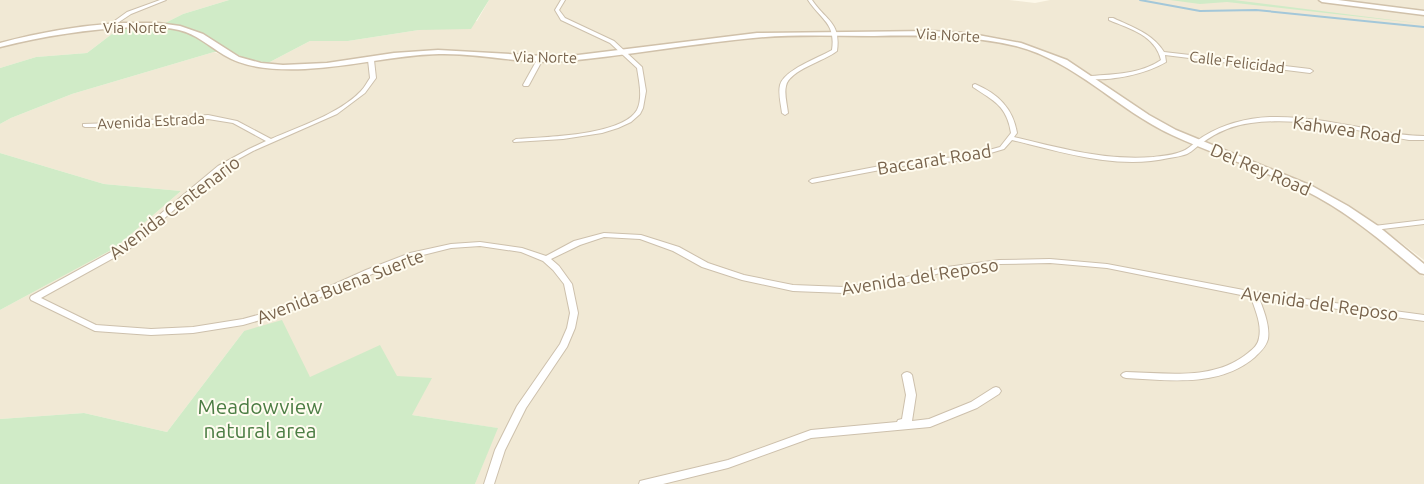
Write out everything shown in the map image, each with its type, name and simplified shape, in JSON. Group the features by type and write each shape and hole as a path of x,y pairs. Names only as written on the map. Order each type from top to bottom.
{"street":[{"path":"111,25 129,13 164,0"},
{"path":"516,141 598,133 625,124 637,115 642,98 640,68 612,42 562,19 557,10 563,0"},
{"path":"784,113 783,89 785,81 795,72 834,51 836,43 831,22 810,0"},
{"path":"1322,0 1424,13"},
{"path":"1091,78 1155,68 1164,60 1160,46 1152,38 1111,19"},
{"name":"Via Norte","path":"0,44 69,30 111,25 161,25 189,30 208,39 229,55 261,65 292,67 323,66 409,54 439,52 540,59 593,57 757,35 931,33 997,39 1044,52 1091,78"},
{"name":"Calle Felicidad","path":"1163,53 1310,71"},
{"path":"526,85 540,59"},
{"name":"Avenida Centenario","path":"34,298 125,248 220,167 335,113 351,102 363,92 373,78 372,60"},
{"name":"Del Rey Road","path":"1091,78 1146,117 1198,143 1308,188 1374,228 1424,270"},
{"name":"Baccarat Road","path":"812,182 901,164 967,158 1002,148 1014,133 1013,118 1003,104 975,86"},
{"name":"Avenida Estrada","path":"85,125 114,125 208,117 234,122 272,141"},
{"name":"Kahwea Road","path":"1011,138 1059,150 1123,159 1159,159 1186,152 1226,125 1252,120 1303,120 1409,138 1424,138"},
{"path":"1374,228 1424,222"},
{"name":"Avenida del Reposo","path":"546,259 604,235 626,235 641,237 676,249 705,265 742,277 793,288 844,290 894,283 947,269 999,262 1050,261 1107,266 1254,295 1424,318"},
{"name":"Avenida Buena Suerte","path":"34,298 95,328 152,332 193,330 243,322 282,311 370,272 413,256 451,246 480,244 522,250 546,259 556,268 568,284 574,313 571,328 564,345 522,406 500,450 489,484"},
{"path":"1126,375 1192,377 1224,371 1247,360 1262,344 1264,321 1254,295"},
{"path":"892,426 907,421 912,395 908,376"},
{"path":"644,484 728,464 812,434 930,423 974,405 996,391"}],"shaded area":[{"path":"0,0 229,0 183,14 157,27 121,27 87,53 36,57 0,68"},
{"path":"489,0 1009,0 1035,3 1050,0 1424,0 1424,260 1371,220 1313,187 1167,125 1068,62 1040,49 1005,39 965,33 775,33 730,36 560,57 436,50 332,63 296,65 268,63 310,41 348,41 477,21"},
{"path":"766,36 952,36 986,39 1028,48 1064,65 1128,108 1319,197 1387,242 1424,277 1424,484 475,484 497,428 412,415 310,377 244,331 167,432 84,413 0,419 0,310 115,248 181,191 104,184 0,153 0,124 11,118 72,94 214,52 242,64 261,67 328,67 403,56 438,54 554,61 576,60"}],"green space":[{"path":"229,0 489,0 471,29 419,30 348,41 310,41 268,63 247,59 229,51 214,52 72,94 0,124 0,68 36,57 87,53 121,27 157,27 183,14"},
{"path":"1170,0 1234,0 1424,24 1227,2 1200,4"},
{"path":"0,153 104,184 181,191 115,248 0,310"},
{"name":"Meadowview natural area","path":"282,320 310,377 380,345 397,376 432,378 412,415 498,428 475,484 0,484 0,419 84,413 167,432 244,331"}],"waterway":[{"path":"1140,0 1200,11 1256,10 1424,27"}]}
